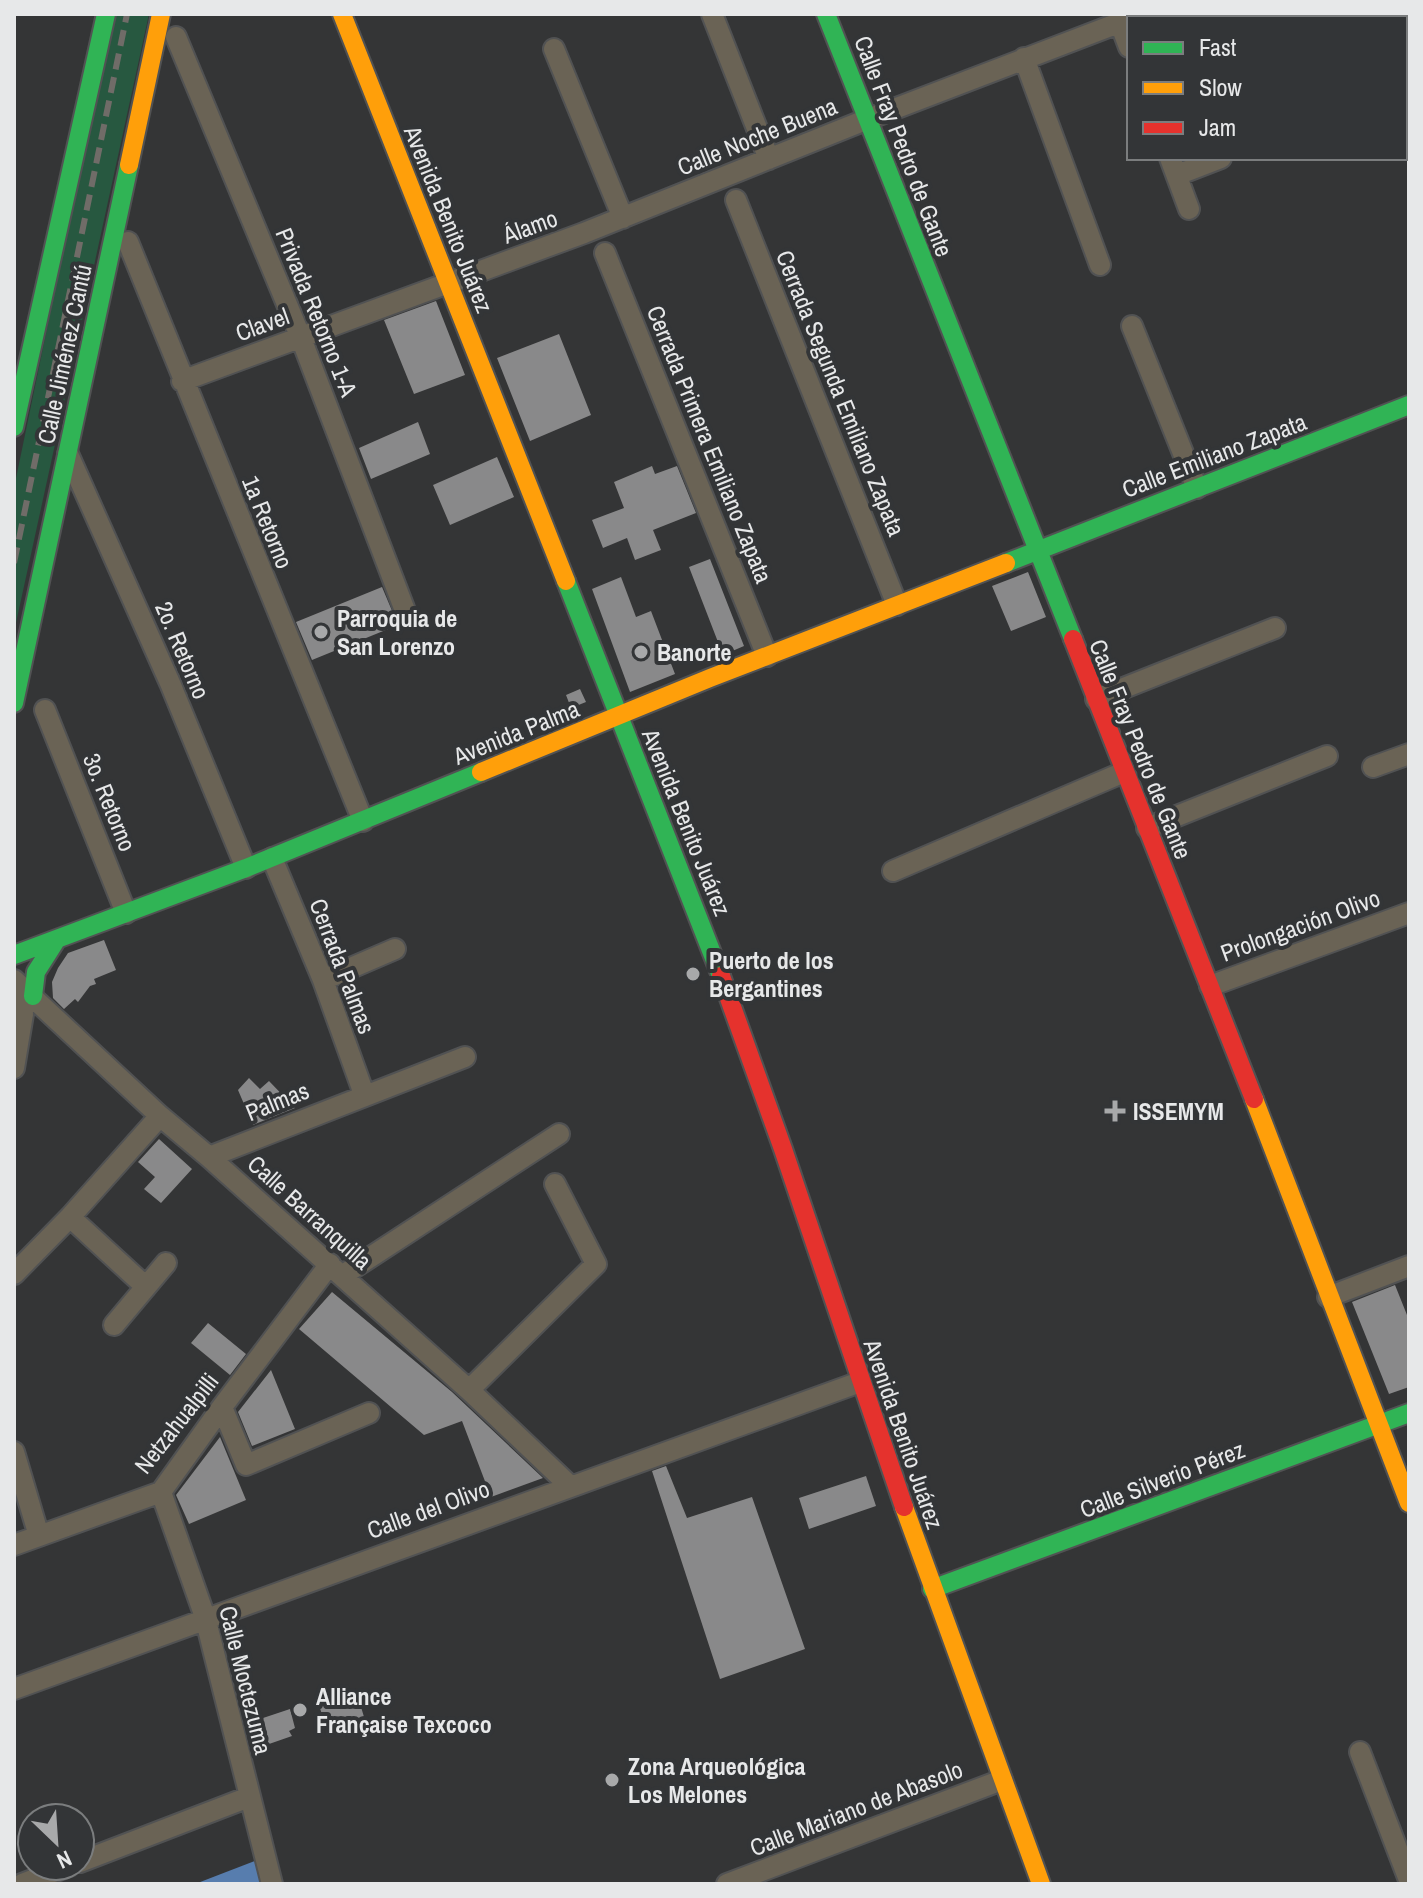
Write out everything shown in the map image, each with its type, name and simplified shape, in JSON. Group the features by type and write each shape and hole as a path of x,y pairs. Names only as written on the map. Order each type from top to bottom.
{"main road":[{"name":"Calle Jiménez Cantú","path":"14,427 106,14"},
{"name":"Calle Jiménez Cantú","path":"14,703 161,14"},
{"name":"Avenida Benito Juárez","path":"342,14 714,956 932,1589 1041,1884"},
{"name":"Calle Fray Pedro de Gante","path":"826,14 1210,986 1409,1503"},
{"name":"Calle Emiliano Zapata","path":"1036,550 1409,405"},
{"name":"Avenida Palma","path":"14,955 272,858 619,715 1036,550"},
{"path":"22,987 32,983 36,970 57,939"},
{"name":"Calle Silverio Pérez","path":"932,1589 1409,1413"}],"street":[{"path":"712,14 769,159"},
{"name":"Calle Noche Buena","path":"584,233 868,119 1127,20"},
{"name":"Privada Retorno 1-A","path":"176,37 301,338 404,608"},
{"path":"554,49 623,218"},
{"path":"1024,58 1100,265"},
{"path":"1189,209 1174,166 1209,160"},
{"name":"Cerrada Segunda Emiliano Zapata","path":"736,200 897,605"},
{"name":"Álamo","path":"449,283 584,233"},
{"name":"1a Retorno","path":"128,242 363,821"},
{"name":"Cerrada Primera Emiliano Zapata","path":"605,253 767,656"},
{"name":"Clavel","path":"182,381 449,283"},
{"path":"1132,326 1197,488"},
{"name":"2o. Retorno","path":"68,454 165,672 246,868"},
{"path":"1096,699 1275,628"},
{"name":"3o. Retorno","path":"45,710 126,913"},
{"path":"1373,767 1409,754"},
{"path":"1147,828 1327,756"},
{"path":"893,871 1124,772"},
{"name":"Cerrada Palmas","path":"272,858 323,980 364,1094"},
{"name":"Prolongación Olivo","path":"1210,986 1409,913"},
{"path":"323,980 395,949"},
{"path":"14,1068 23,1014 22,987"},
{"name":"Calle Barranquilla","path":"22,987 160,1116 469,1390 570,1486"},
{"path":"21,1031 33,1017 49,1013"},
{"name":"Palmas","path":"209,1157 465,1057"},
{"path":"14,1274 70,1217 160,1116"},
{"name":"Netzahualpilli","path":"14,1545 161,1492 222,1407 336,1270 559,1134"},
{"path":"469,1390 596,1264 555,1184"},
{"path":"70,1217 146,1287"},
{"path":"114,1325 166,1263"},
{"path":"1328,1297 1409,1266"},
{"name":"Calle del Olivo","path":"14,1689 205,1617 860,1382"},
{"path":"222,1407 246,1465 369,1413"},
{"path":"14,1452 39,1536"},
{"name":"Calle Moctezuma","path":"161,1492 205,1617 272,1884"},
{"path":"1360,1752 1409,1880"},
{"name":"Calle Mariano de Abasolo","path":"727,1884 1002,1780"},
{"path":"96,1856 249,1797"}],"green space":[{"path":"112,14 149,14 14,632 14,488"}],"water":[{"path":"265,1857 272,1884 195,1884"}],"building":[{"path":"436,301 465,375 414,394 384,320"},
{"path":"559,334 591,415 530,441 497,358"},
{"path":"418,422 430,454 371,479 359,448"},
{"path":"497,457 514,497 450,525 433,485"},
{"path":"652,466 655,474 677,466 696,513 653,530 661,550 635,560 627,538 603,548 592,520 624,508 614,482"},
{"path":"710,559 744,646 723,655 689,567"},
{"path":"1028,572 1046,617 1011,631 992,586"},
{"name":"Banorte","path":"621,577 636,617 651,611 675,674 630,692 592,589"},
{"path":"382,587 398,625 312,660 296,622"},
{"path":"580,689 586,702 571,708 566,695"},
{"path":"104,940 116,970 94,979 96,984 90,986 78,1002 75,999 64,1009 53,998 52,982 58,968 68,953"},
{"path":"249,1078 260,1089 269,1081 295,1108 253,1125 238,1090"},
{"path":"159,1139 192,1169 161,1203 144,1189 155,1177 138,1162"},
{"path":"1395,1285 1409,1320 1409,1387 1389,1394 1352,1302"},
{"path":"332,1292 452,1392 543,1478 491,1497 462,1421 424,1435 299,1329"},
{"path":"208,1323 246,1354 230,1375 191,1343"},
{"path":"271,1370 295,1429 252,1446 238,1412"},
{"path":"220,1437 246,1500 189,1524 176,1495"},
{"path":"666,1466 687,1518 752,1497 805,1649 720,1679 652,1471"},
{"path":"866,1476 876,1506 809,1529 799,1498"},
{"path":"356,1690 364,1717 326,1729 318,1701"},
{"path":"290,1709 295,1728 289,1731 292,1736 252,1750 245,1724"}],"railway":[{"path":"14,563 127,14"}],"traffic: fast":[{"path":"14,427 106,14"},
{"path":"826,14 1073,639"},
{"path":"14,703 129,165"},
{"path":"1006,563 1409,405"},
{"path":"566,581 721,976"},
{"path":"14,955 246,868 481,772"},
{"path":"33,996 36,972 57,939"},
{"path":"932,1589 1409,1413"}],"traffic: slow":[{"path":"129,165 161,14"},
{"path":"342,14 566,581"},
{"path":"481,772 710,678 1006,563"},
{"path":"1254,1099 1409,1503"},
{"path":"904,1507 1041,1884"}],"traffic: jam":[{"path":"1073,639 1254,1099"},
{"path":"721,976 904,1507"}],"place":[{"name":"Parroquia de San Lorenzo","path":"321,632"},
{"name":"Banorte","path":"641,652"},
{"name":"Puerto de los Bergantines","path":"693,974"},
{"name":"ISSEMYM","path":"1115,1111"},
{"name":"Alliance Française Texcoco","path":"300,1710"},
{"name":"Zona Arqueológica Los Melones","path":"612,1780"}]}
